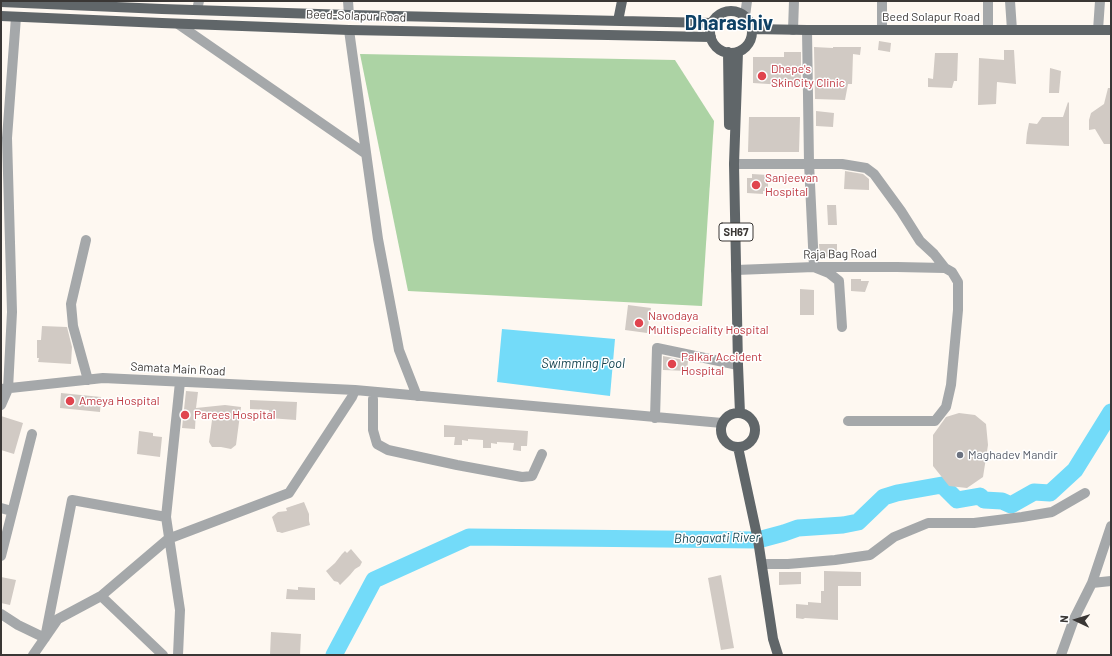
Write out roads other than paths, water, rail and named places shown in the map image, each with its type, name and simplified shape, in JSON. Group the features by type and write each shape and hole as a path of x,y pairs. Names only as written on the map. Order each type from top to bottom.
{"main road":[{"path":"618,21 622,1"},
{"name":"Beed-Solapur Road","path":"1,2 198,6 349,15 712,23"},
{"path":"726,11 739,12 745,16 750,22 752,36 749,43 744,48 733,52 718,48 713,43 710,30 715,18 726,11"},
{"name":"Beed-Solapur Road","path":"1,16 349,30 711,37"},
{"name":"Beed Solapur Road","path":"752,29 1111,30"},
{"path":"733,52 736,365"},
{"name":"SH67","path":"733,52 736,365 738,413"},
{"path":"738,413 746,414 754,423 755,434 749,443 744,446 732,446 727,444 724,440 721,434 721,426 725,418 729,415 738,413"},
{"path":"738,447 758,540 773,639 778,655"}],"street":[{"path":"348,1 349,15"},
{"path":"745,16 747,1"},
{"path":"793,30 794,1"},
{"path":"882,1 882,30"},
{"path":"988,1 988,30"},
{"path":"1010,1 1012,30"},
{"path":"1098,30 1100,1"},
{"path":"1,405 12,312 7,138 16,17"},
{"path":"178,24 366,154"},
{"path":"349,30 378,239 399,350 417,396"},
{"path":"807,30 809,163 814,267 829,273 839,281 842,326"},
{"path":"734,164 846,164 866,168 874,174 902,211 920,240 945,268 952,272 958,282 958,310 951,378 946,407 935,421 848,421"},
{"path":"86,240 71,304 73,326 88,380"},
{"name":"Raja Bag Road","path":"736,270 814,267 945,268"},
{"path":"655,418 657,348 736,365"},
{"name":"Samata Main Road","path":"4,389 103,378 353,394"},
{"path":"178,655 180,610 166,517 180,382"},
{"path":"353,394 417,396 655,418 721,426"},
{"path":"353,394 373,399 721,426"},
{"path":"33,655 58,619 101,596 168,538 289,493 353,394"},
{"path":"373,399 373,430 377,444 388,450 522,477 532,476 542,454"},
{"path":"1,556 32,434"},
{"path":"762,564 788,564 870,554 894,537 928,523 974,523 1052,512 1085,493"},
{"path":"45,638 72,500 166,517"},
{"path":"1,508 12,511"},
{"path":"1061,655 1074,619 1092,583 1111,526"},
{"path":"1092,583 1111,581"},
{"path":"101,596 163,655"},
{"path":"1,614 18,625 45,638"}],"water":[{"name":"Swimming Pool","path":"502,329 615,339 610,396 497,382"}],"waterway":[{"name":"Bhogavati River","path":"334,655 374,580 469,537 758,540 798,528 843,525 858,522 884,497 897,493 942,485 957,500 980,496 984,500 1002,501 1011,505 1034,492 1050,493 1075,470 1111,412"}],"place":[{"name":"Dhepe's SkinCity Clinic","path":"762,76"},
{"name":"Sanjeevan Hospital","path":"756,185"},
{"name":"Navodaya Multispeciality Hospital","path":"639,323"},
{"name":"Palkar Accident Hospital","path":"672,364"},
{"name":"Ameya Hospital","path":"70,401"},
{"name":"Parees Hospital","path":"185,415"},
{"name":"Maghadev Mandir","path":"960,455"}],"district":[{"name":"Dharashiv","path":"729,23"}]}
